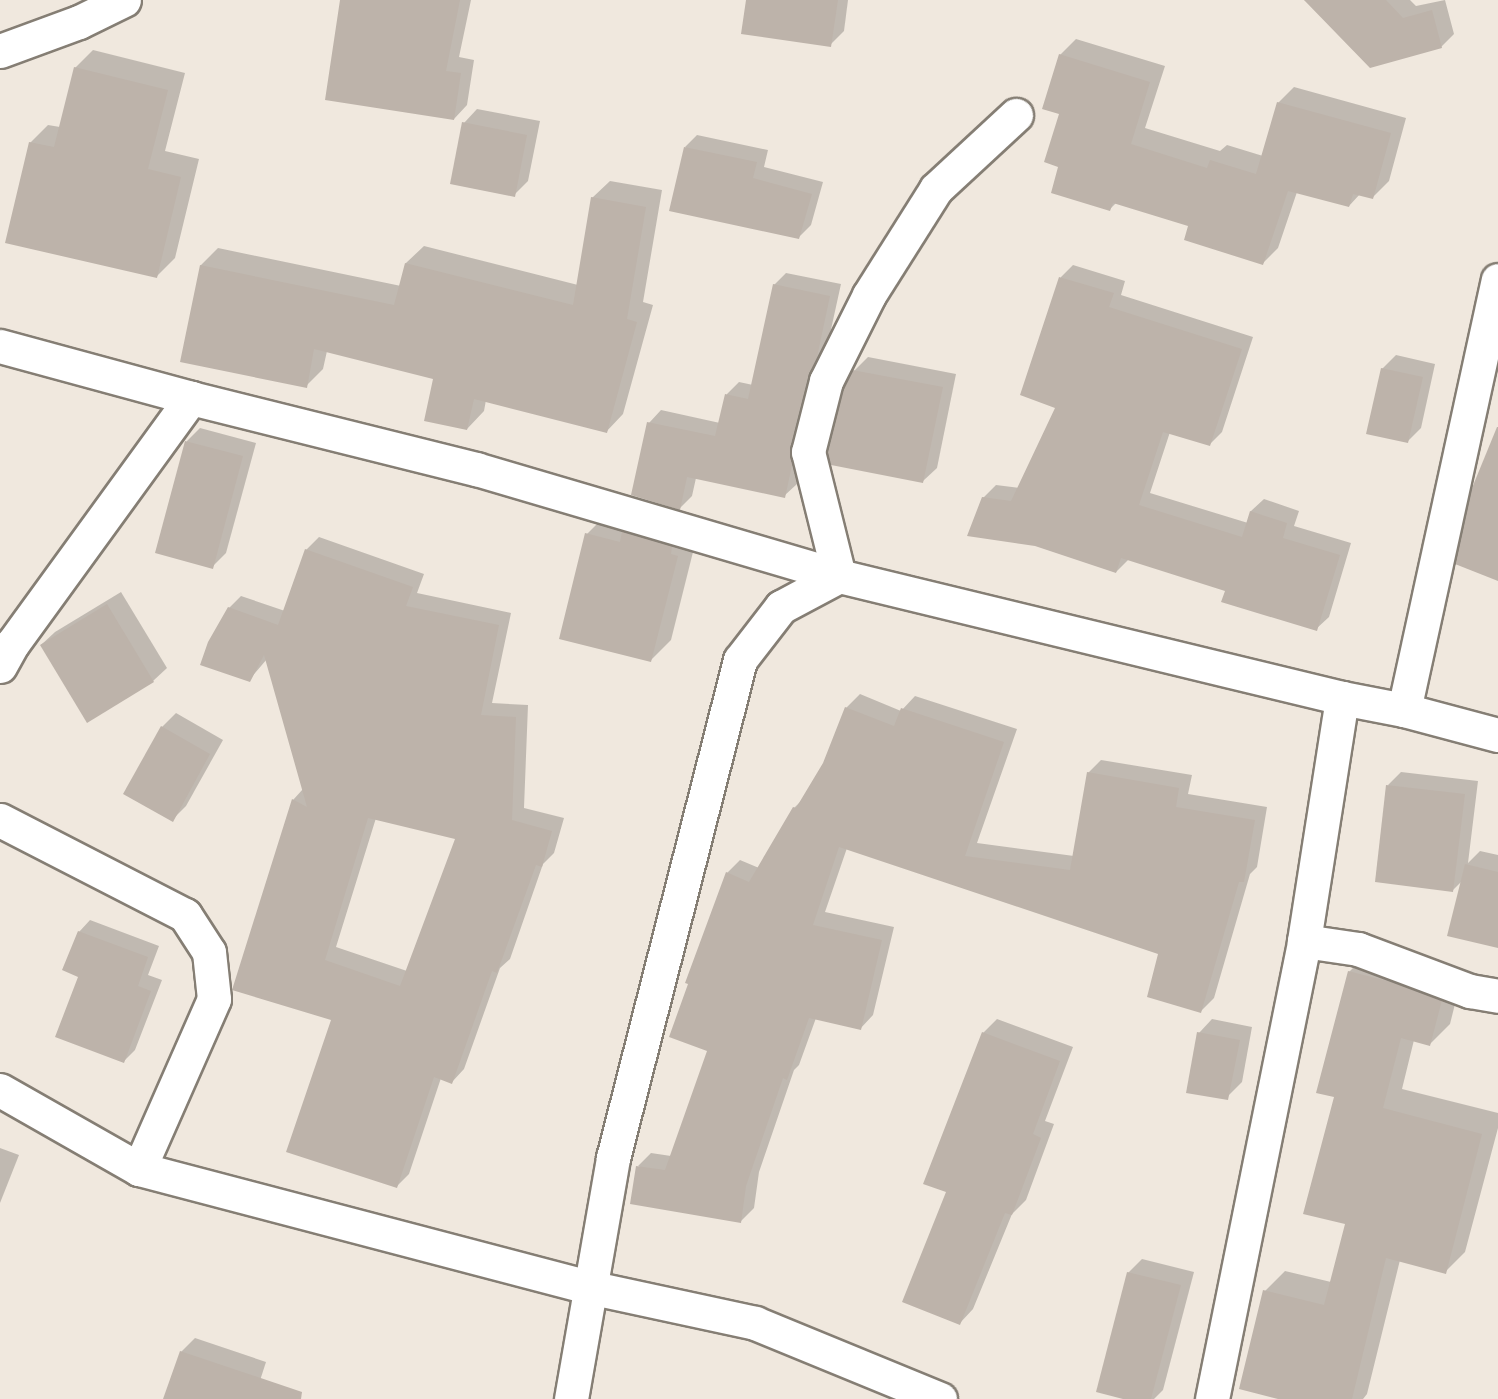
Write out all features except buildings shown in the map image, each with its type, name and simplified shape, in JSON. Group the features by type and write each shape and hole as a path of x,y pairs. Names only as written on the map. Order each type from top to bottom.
{"street":[{"path":"0,51 79,22 124,0"},
{"path":"839,576 808,453 826,381 869,295 936,189 1016,115"},
{"path":"1404,710 1498,280"},
{"path":"0,346 191,398 476,469 839,576 1342,698 1404,710 1498,735"},
{"path":"0,666 13,643 191,398"},
{"path":"571,1399 613,1158 740,660 781,606 839,576"},
{"path":"1212,1399 1304,941 1342,698"},
{"path":"0,820 185,915 208,952 214,999 139,1169"},
{"path":"1304,941 1358,949 1470,991 1498,996"},
{"path":"0,1090 139,1169 589,1287 755,1323 940,1399"}]}
